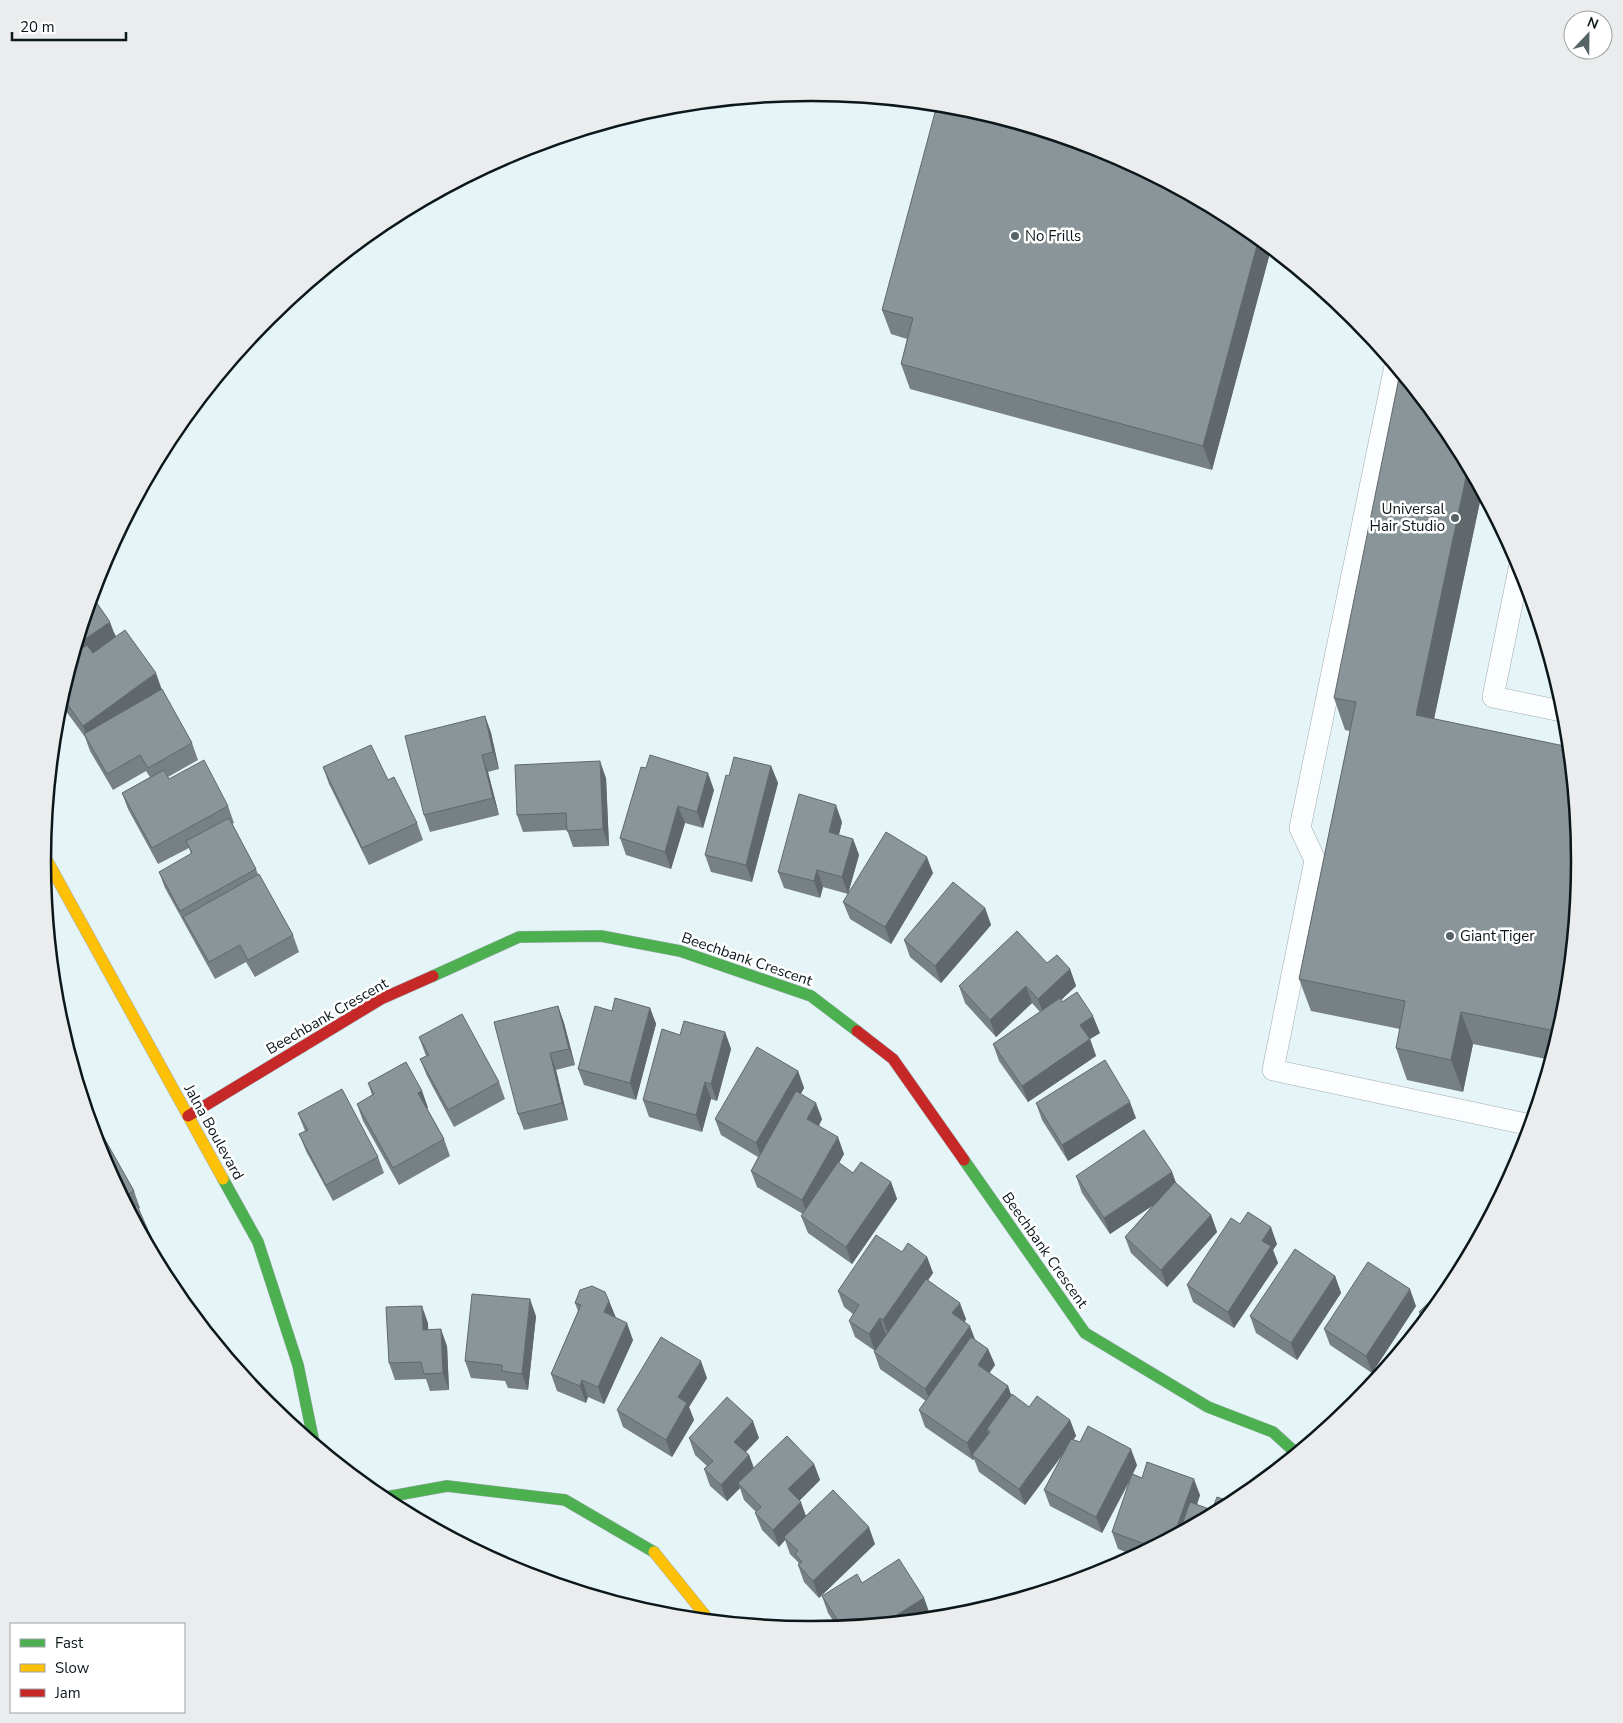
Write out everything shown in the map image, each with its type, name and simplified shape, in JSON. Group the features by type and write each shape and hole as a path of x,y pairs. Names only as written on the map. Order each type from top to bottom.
{"street":[{"name":"Jalna Boulevard","path":"51,868 258,1242 298,1365 312,1435"},
{"name":"Beechbank Crescent","path":"188,1116 381,999 519,937 601,936 680,951 811,996 893,1060 1085,1333 1208,1407 1273,1432 1292,1450"},
{"path":"392,1496 447,1486 565,1500 656,1553 705,1614"}],"lane":[{"path":"1394,373 1300,828 1315,860 1273,1070 1525,1123"},
{"path":"1517,579 1493,697 1556,710"}],"building":[{"path":"935,112 1008,127 1102,159 1192,203 1257,246 1203,446 901,364 913,318 882,310"},
{"name":"Giant Tiger","path":"1399,379 1444,439 1466,475 1416,715 1562,746 1570,812 1572,862 1565,961 1552,1030 1461,1012 1451,1060 1396,1048 1405,1001 1299,979 1356,702 1334,698"},
{"path":"97,603 110,622 85,639"},
{"path":"125,630 156,673 83,726 68,705 82,648 87,645 93,653"},
{"path":"162,689 192,743 148,768 140,755 107,774 84,734"},
{"path":"485,716 493,752 482,755 493,798 424,815 405,736"},
{"path":"371,745 388,780 394,777 417,823 362,848 323,767"},
{"path":"650,755 708,773 697,812 678,806 665,852 620,838 641,767 646,768"},
{"path":"734,757 771,766 746,865 705,855 726,775 729,776"},
{"path":"204,760 228,806 152,848 122,793 164,770 169,779"},
{"path":"600,761 603,829 567,831 566,813 517,815 515,765"},
{"path":"799,794 836,805 829,832 853,839 842,877 817,870 814,881 778,872"},
{"path":"229,818 256,869 180,911 159,872 192,853 186,841"},
{"path":"886,832 927,857 885,927 843,902"},
{"path":"259,874 293,935 248,960 240,945 209,962 183,917"},
{"path":"953,882 985,908 935,966 904,940"},
{"path":"1017,931 1047,963 1057,955 1070,969 1038,999 1026,986 990,1020 959,986"},
{"path":"1077,992 1093,1016 1080,1025 1090,1039 1022,1086 993,1044 1060,998 1062,1002"},
{"path":"615,998 650,1008 630,1083 578,1069 595,1006 612,1011"},
{"path":"558,1006 569,1049 550,1053 562,1103 518,1114 494,1022"},
{"path":"462,1014 499,1082 448,1110 420,1059 429,1055 419,1037"},
{"path":"684,1021 725,1032 711,1084 705,1082 696,1115 643,1100 662,1029 680,1035"},
{"path":"757,1047 798,1071 756,1143 715,1119"},
{"path":"1105,1060 1130,1102 1062,1145 1036,1103"},
{"path":"406,1062 422,1091 418,1093 444,1139 393,1168 357,1104 374,1094 368,1083"},
{"path":"342,1089 378,1157 326,1185 299,1134 308,1130 298,1113"},
{"path":"796,1091 816,1103 807,1119 838,1137 802,1200 751,1171"},
{"path":"1144,1130 1172,1172 1104,1218 1076,1176"},
{"path":"103,1136 134,1191 128,1194"},
{"path":"838,1162 853,1173 861,1162 891,1182 846,1247 801,1216"},
{"path":"1175,1182 1211,1215 1161,1270 1125,1237"},
{"path":"137,1205 153,1241 134,1206"},
{"path":"1248,1212 1271,1227 1262,1241 1271,1246 1228,1312 1187,1285 1231,1218 1240,1224"},
{"path":"876,1235 902,1252 908,1243 927,1257 883,1320 880,1318 869,1334 849,1321 859,1305 838,1291"},
{"path":"1295,1249 1335,1276 1291,1343 1250,1316"},
{"path":"1368,1262 1410,1289 1366,1356 1324,1329"},
{"path":"926,1279 960,1303 952,1313 970,1326 925,1389 874,1352"},
{"path":"592,1286 605,1292 609,1301 604,1312 627,1323 598,1387 582,1380 580,1386 551,1374 581,1305 575,1303 580,1290"},
{"path":"472,1294 530,1299 522,1374 502,1371 502,1365 465,1361"},
{"path":"1435,1296 1422,1315 1419,1312"},
{"path":"422,1306 423,1330 441,1329 443,1373 424,1374 421,1362 389,1363 386,1307"},
{"path":"661,1337 701,1361 678,1397 687,1403 666,1440 617,1410"},
{"path":"971,1337 988,1349 978,1365 1008,1386 967,1443 919,1410"},
{"path":"1012,1394 1029,1407 1037,1396 1070,1420 1019,1489 972,1455 990,1432 987,1429"},
{"path":"727,1397 753,1421 734,1442 749,1455 721,1485 704,1469 713,1461 689,1438"},
{"path":"1088,1426 1131,1449 1096,1517 1044,1490 1071,1439 1080,1442"},
{"path":"787,1436 814,1464 788,1489 801,1502 773,1530 755,1513 761,1507 738,1483"},
{"path":"1147,1462 1194,1479 1176,1528 1145,1544 1112,1532 1132,1474 1142,1478"},
{"path":"833,1490 869,1527 813,1581 798,1565 802,1562 795,1554 798,1551 784,1537"},
{"path":"1217,1497 1225,1500 1213,1507"},
{"path":"1190,1502 1210,1509 1182,1525"},
{"path":"899,1559 924,1598 894,1617 838,1621 822,1596 857,1574 862,1583"}],"traffic: fast":[{"path":"433,976 519,937 601,936 680,951 811,996 857,1031"},
{"path":"964,1160 1085,1333 1208,1407 1273,1432 1293,1450"},
{"path":"223,1179 258,1242 298,1365 312,1435"},
{"path":"392,1496 447,1486 565,1500 654,1552"}],"traffic: slow":[{"path":"51,868 223,1179"},
{"path":"654,1552 704,1614"}],"traffic: jam":[{"path":"188,1116 381,999 433,976"},
{"path":"857,1031 893,1059 964,1160"}],"place":[{"name":"No Frills","path":"1015,236"},
{"name":"Universal Hair Studio","path":"1455,518"},
{"name":"Giant Tiger","path":"1450,936"}]}
